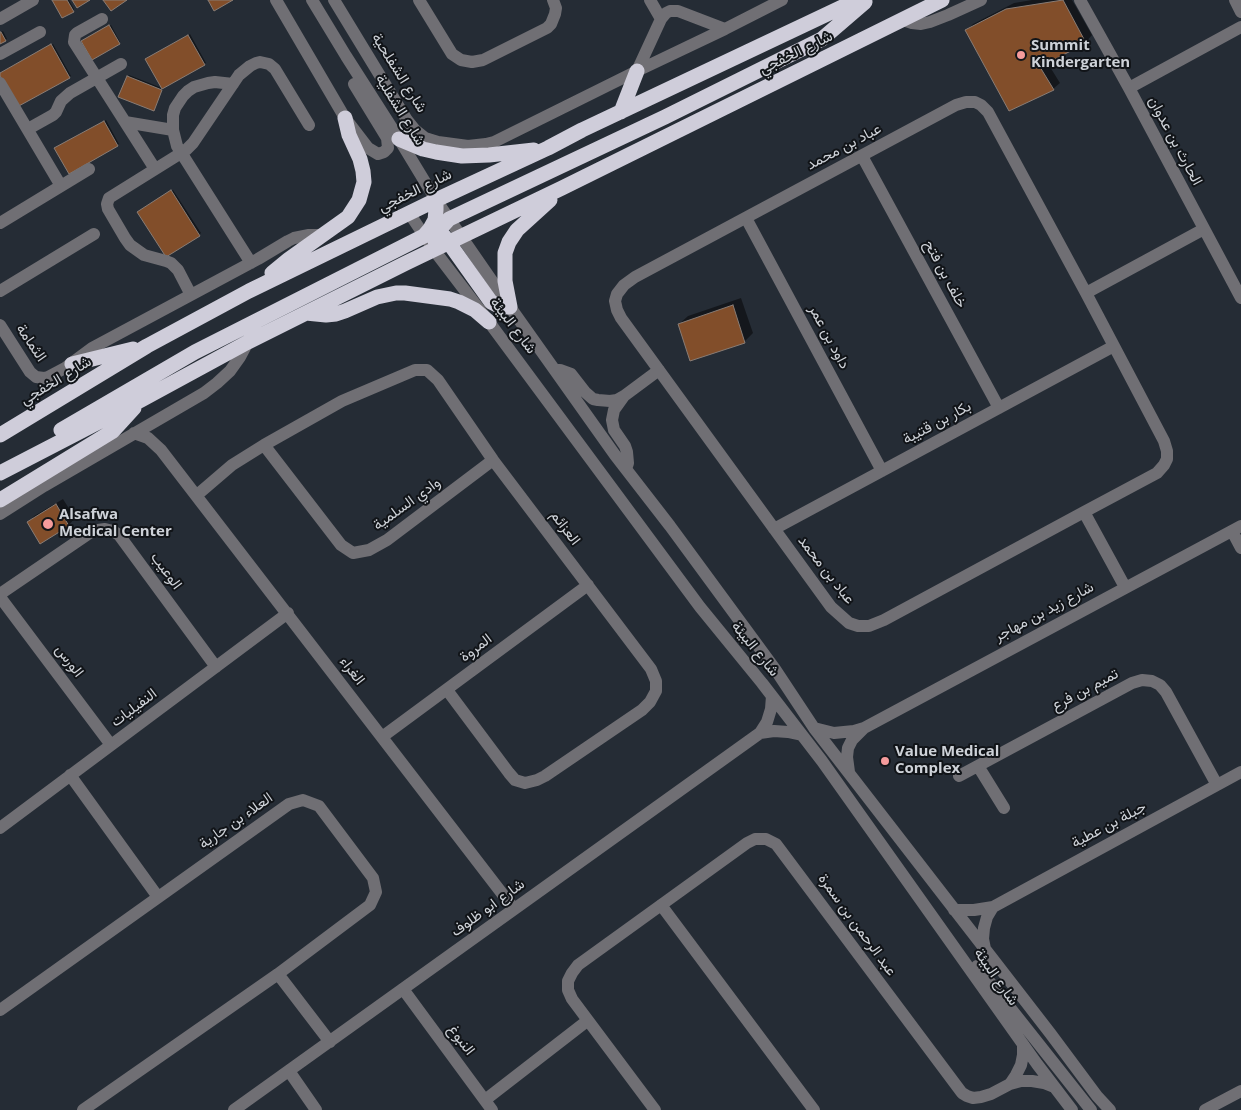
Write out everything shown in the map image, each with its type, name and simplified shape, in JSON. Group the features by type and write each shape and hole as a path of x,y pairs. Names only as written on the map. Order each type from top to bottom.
{"highway":[{"name":"شارع الخفجي","path":"0,435 147,346 249,291 857,0"},
{"path":"0,472 30,448 195,352 424,236 430,229 440,224 822,39 867,0"},
{"name":"شارع الخفجي","path":"0,472 141,400 248,342 942,0"},
{"path":"621,112 637,71"},
{"path":"249,291 348,217 359,200 364,182 363,170 345,118"},
{"path":"399,139 430,150 462,156 489,155 548,148"},
{"path":"409,213 422,216 440,224 455,240 491,302 501,307 510,307 505,281 504,262 509,242 517,230 562,188"},
{"path":"434,250 440,224 436,210 436,200"},
{"path":"306,313 336,314 377,296 405,293 450,299 475,310 489,322"},
{"path":"72,364 147,346"},
{"path":"0,500 113,431 141,400"},
{"path":"0,428 25,420"}],"street":[{"path":"0,19 33,0"},
{"path":"276,0 345,118 368,148 378,154 384,152 388,148 384,133 351,79 347,68 346,56"},
{"name":"شارع الشفلية","path":"312,0 436,200"},
{"name":"شارع الشفلحية","path":"334,0 407,120 415,130 425,138 450,145"},
{"path":"419,0 452,54 461,60 472,62 483,60 547,28 555,14 556,8 553,0"},
{"path":"650,0 661,19"},
{"name":"شارع الخفجي","path":"450,145 477,146 494,142 782,0"},
{"path":"902,20 921,24 930,22 981,0"},
{"name":"الحارث بن عدوان","path":"1080,0 1241,298"},
{"path":"1235,0 1241,12"},
{"path":"637,71 663,15 670,11 674,5 725,29"},
{"path":"102,19 77,33 74,38 76,46 155,169"},
{"path":"1128,88 1241,27"},
{"path":"0,54 40,32"},
{"path":"191,295 178,270 171,263 144,255 130,245 124,238 107,207 107,201 112,196 181,154 193,142 239,74 260,62 269,64 278,72 309,125"},
{"path":"28,129 53,115 65,97 121,64"},
{"path":"0,83 61,186"},
{"path":"233,84 208,83 188,91 182,96 175,108 172,130 181,154 251,263"},
{"name":"عباد بن محمد","path":"975,102 981,105 988,112 1086,292 1167,450 1167,459 1157,472 884,620 869,626 858,626 849,623 831,607 621,318 617,310 616,301 617,294 624,285 635,277 862,156 956,105 975,102"},
{"path":"125,122 172,130"},
{"name":"خلف بن فتح","path":"862,156 999,408"},
{"path":"0,223 90,169"},
{"name":"شارع البيئة","path":"409,213 434,250 700,607 822,761 1072,1110"},
{"name":"داود بن عمر","path":"746,218 882,471"},
{"path":"1086,292 1204,229"},
{"path":"0,291 94,234"},
{"name":"شارع الخفجي","path":"36,377 48,377 72,364 92,348 294,238 308,235 323,235"},
{"name":"شارع البيئة","path":"510,307 626,469 775,669 814,728 1110,1110"},
{"name":"الثمامة","path":"0,325 27,369 36,377"},
{"path":"0,514 44,486 204,393 230,371 248,342"},
{"name":"بكار بن قتيبة","path":"774,529 1114,346"},
{"name":"العزائم","path":"197,495 232,465 342,401 414,370 427,370 438,380 493,460 651,669 656,681 656,691 650,702 642,710 545,776 526,783 515,780 508,773 447,690"},
{"path":"555,370 571,374 593,399 610,401 624,396 659,370"},
{"path":"624,396 614,410 612,420 614,430 627,452 628,463 626,469"},
{"name":"الغراء","path":"162,418 159,432 164,453"},
{"name":"الغراء","path":"134,433 154,442 164,453 514,909"},
{"name":"وادي السلمية","path":"264,445 342,545 353,553 369,550 387,540 493,460"},
{"path":"1084,512 1125,587"},
{"name":"الوعيب","path":"0,596 91,532 106,529 113,531 119,534 216,667"},
{"path":"1236,529 1241,548"},
{"name":"شارع زيد بن مهاجر","path":"814,728 839,732 864,728 1236,529"},
{"name":"المروة","path":"382,737 588,585"},
{"name":"الورس","path":"0,596 111,745"},
{"name":"النفيليات","path":"2,821 70,776 288,613"},
{"name":"تميم بن فرع","path":"959,776 1132,683 1142,680 1152,681 1160,685 1166,692 1217,785"},
{"name":"شارع ابو ظلوف","path":"234,1110 760,733 767,722 772,696"},
{"name":"شارع زيد بن مهاجر","path":"850,773 848,748 852,740 864,728"},
{"path":"760,733 774,731 802,735"},
{"path":"978,766 1004,808"},
{"name":"جبلة بن عطية","path":"954,910 974,910 993,907 1241,772"},
{"path":"70,776 158,897"},
{"name":"العلاء بن جارية","path":"0,1010 288,804 303,800 319,806 373,878 376,892 370,905 278,974 83,1110"},
{"name":"عبد الرحمن بن سمرة","path":"654,1110 572,999 568,990 568,981 578,965 755,839 766,839 776,844 962,1093 973,1098 981,1097 1021,1081 1044,1083 1054,1087"},
{"path":"661,905 814,1110"},
{"path":"985,951 984,928 987,917 993,907"},
{"path":"956,949 976,964 1091,1110"},
{"path":"278,974 330,1042"},
{"name":"النبوغ","path":"403,989 489,1105"},
{"path":"489,1105 588,1021"},
{"path":"1010,1084 1021,1065 1023,1044"},
{"path":"289,1071 316,1110"},
{"path":"1204,1110 1241,1091"}],"building":[{"path":"52,0 67,0 74,12 62,18"},
{"path":"72,0 90,0 77,8"},
{"path":"103,0 127,0 111,11"},
{"path":"208,0 233,0 214,11"},
{"name":"Summit Kindergarten","path":"1063,0 1086,43 1040,67 1054,90 1009,111 965,30 1006,9"},
{"path":"109,25 120,44 92,60 81,41"},
{"path":"0,32 6,41 0,44"},
{"path":"188,35 205,65 162,89 145,59"},
{"path":"51,44 70,78 17,107 0,73"},
{"path":"127,76 162,90 154,111 118,97"},
{"path":"104,121 118,146 69,174 54,148"},
{"path":"171,190 200,236 166,257 137,212"},
{"path":"733,305 745,343 690,361 678,324"},
{"name":"Alsafwa Medical Center","path":"56,504 69,526 40,544 27,522"}],"place":[{"name":"Summit Kindergarten","path":"1021,55"},
{"name":"Alsafwa Medical Center","path":"48,524"},
{"name":"Value Medical Complex","path":"885,761"}]}
